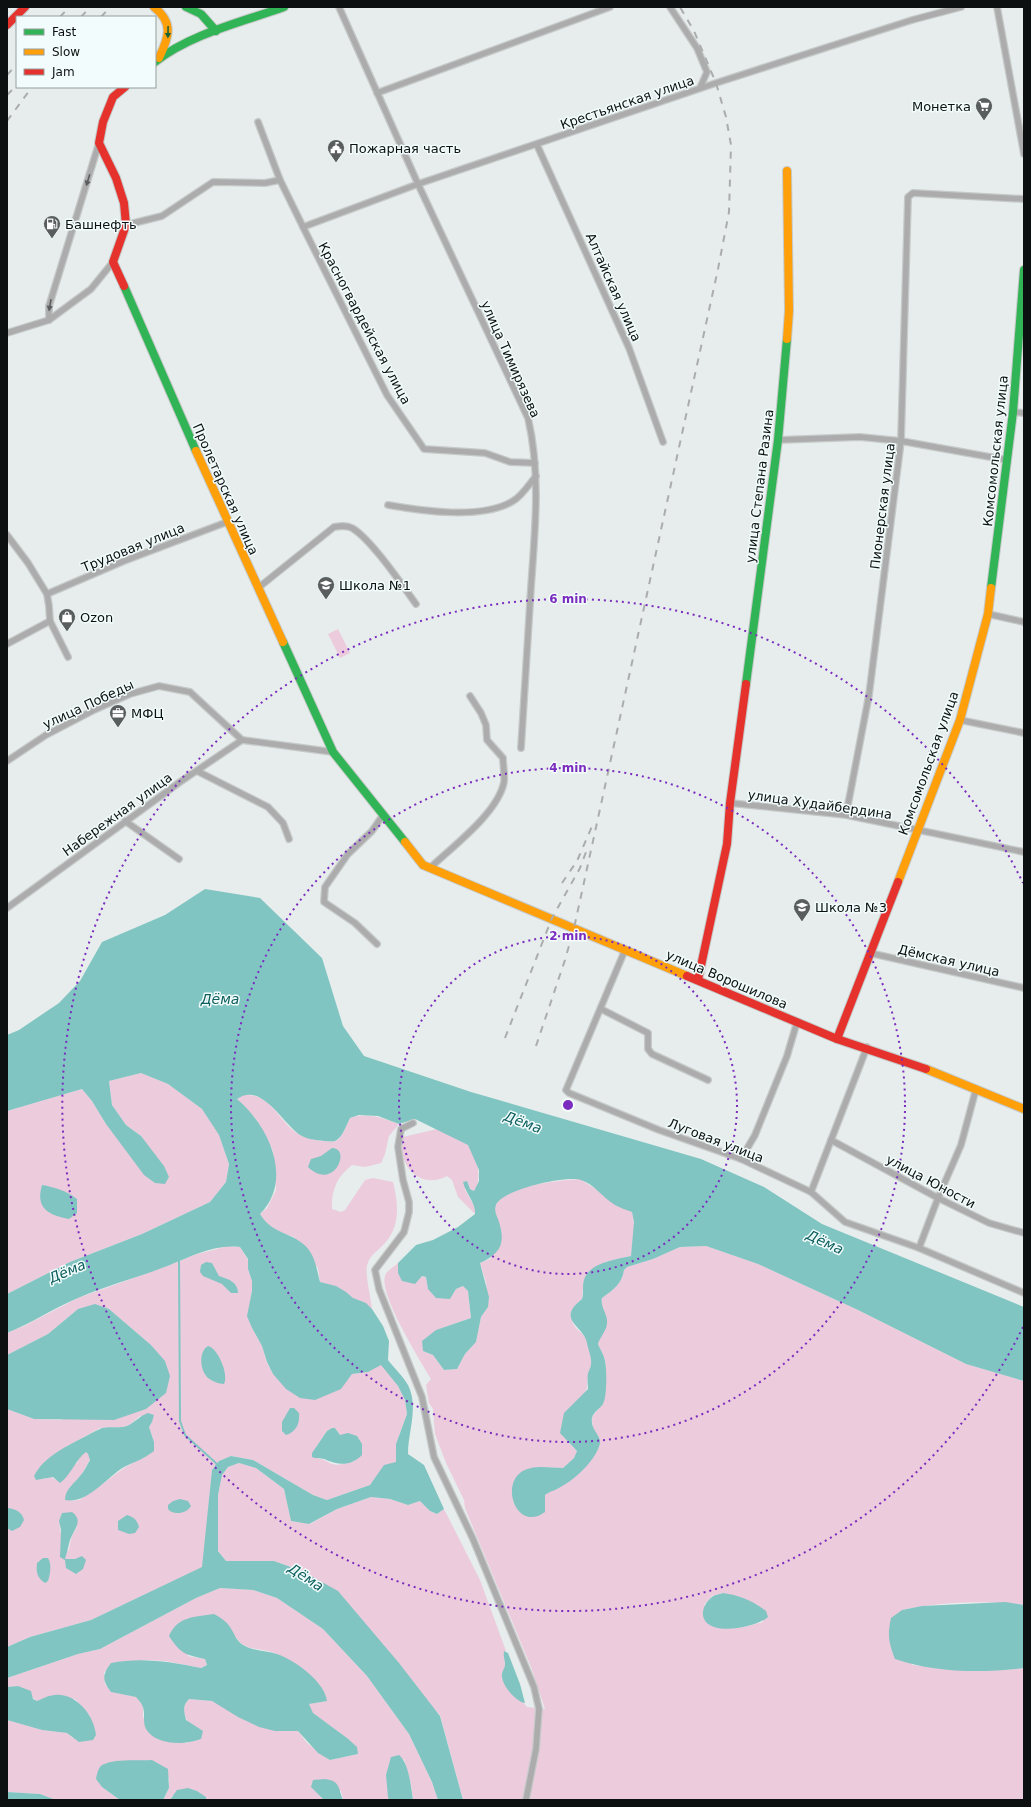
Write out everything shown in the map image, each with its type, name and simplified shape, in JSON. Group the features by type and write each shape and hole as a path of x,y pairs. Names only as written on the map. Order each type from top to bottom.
{"street":[{"path":"7,25 25,7"},
{"path":"154,7 162,12 167,20 168,26 167,40 156,61"},
{"path":"186,7 201,14 216,31"},
{"path":"156,61 170,50 216,31 284,7"},
{"name":"улица Тимирязева","path":"339,7 418,184 528,418 534,444 536,516 521,748"},
{"path":"377,92 610,7"},
{"path":"670,7 697,48 708,72 700,88"},
{"name":"Крестьянская улица","path":"302,227 418,184 537,145 700,88 912,20 961,7"},
{"path":"997,7 1024,154"},
{"path":"49,320 49,306 99,143 103,122 113,97 124,88"},
{"name":"Красногвардейская улица","path":"258,122 280,180 302,227 387,395 424,449 485,453 510,462 535,463"},
{"path":"7,333 49,320 91,289 113,262 126,225 124,203 116,178 99,143"},
{"name":"Алтайская улица","path":"537,145 629,348 662,442"},
{"name":"улица Степана Разина","path":"698,980 727,844 730,803 778,440 789,311 787,171"},
{"path":"126,225 162,216 213,182 266,183 280,180"},
{"name":"Пионерская улица","path":"846,816 869,695 902,441 908,197 913,193 1024,198"},
{"name":"Пролетарская улица","path":"113,262 227,522 334,752 426,867"},
{"name":"Комсомольская улица","path":"836,1039 960,720 988,614 1013,412 1024,270"},
{"path":"1013,412 1024,413"},
{"path":"778,440 860,437 902,441 1007,460"},
{"path":"388,505 430,512 490,510 514,501 536,476"},
{"name":"Трудовая улица","path":"46,594 127,560 227,522"},
{"path":"258,588 334,527 343,526 350,527 360,534 391,570 416,604"},
{"path":"7,535 28,563 46,594 50,606 50,621 68,657"},
{"path":"988,614 1024,622"},
{"path":"7,644 50,621"},
{"name":"улица Победы","path":"7,762 46,735 87,714 130,694 159,686 190,692 242,740"},
{"path":"426,867 490,812 498,798 504,782 503,758 487,740 486,725 482,713 470,696"},
{"path":"960,720 1024,733"},
{"path":"242,740 334,752"},
{"name":"Набережная улица","path":"8,907 125,821 242,740"},
{"path":"197,771 268,807 283,823 289,839"},
{"name":"улица Худайбердина","path":"730,803 846,816 917,829 1024,852"},
{"path":"376,944 355,923 324,902 325,886 348,854 372,831 383,815"},
{"path":"125,821 179,858"},
{"name":"улица Ворошилова","path":"426,867 836,1039 867,1047 976,1088 1024,1109"},
{"path":"625,950 601,1009 648,1033 648,1049 652,1054 708,1080"},
{"name":"Дёмская улица","path":"870,953 1024,988"},
{"name":"Луговая улица","path":"601,1009 566,1090 569,1093 659,1130 741,1159 811,1192 845,1222 920,1248 1024,1293"},
{"path":"741,1159 755,1135 787,1056 797,1022"},
{"path":"811,1192 867,1047"},
{"path":"920,1248 938,1198 961,1145 976,1088"},
{"path":"413,1123 401,1129 398,1147 403,1180 409,1202 407,1219 404,1232 375,1270 378,1289 422,1397 434,1457 473,1540 534,1687 539,1709 536,1749 526,1800"},
{"name":"улица Юности","path":"831,1140 938,1198 989,1223 1024,1233"}],"shaded area":[{"path":"338,629 350,653 340,658 328,634"},
{"path":"141,1073 168,1084 202,1109 219,1134 229,1164 226,1182 210,1202 142,1234 70,1262 7,1294 7,1111 82,1089 92,1101 106,1124 141,1136 126,1125 112,1105 109,1081"},
{"path":"243,1095 262,1099 269,1104 294,1131 304,1137 315,1140 330,1142 338,1140 350,1118 357,1116 375,1116 399,1124 389,1136 385,1154 381,1163 365,1167 352,1165 342,1174 336,1184 332,1202 332,1209 341,1212 345,1210 365,1180 373,1178 393,1182 397,1206 394,1229 385,1243 372,1256 367,1266 367,1281 372,1309 337,1288 320,1282 318,1268 294,1237 279,1232 266,1224 260,1214 267,1208 276,1190 273,1151 256,1119 237,1099"},
{"path":"437,1129 468,1145 474,1154 478,1167 477,1186 474,1191 470,1189 467,1181 465,1190 475,1207 475,1214 458,1197 452,1180 447,1176 437,1180 428,1180 419,1177 412,1172 403,1157 403,1137"},
{"path":"580,1179 615,1204 632,1212 634,1234 631,1256 605,1262 583,1287 582,1299 572,1312 573,1324 584,1336 588,1344 591,1357 591,1366 588,1374 587,1388 583,1395 567,1441 577,1451 574,1458 563,1468 536,1467 545,1500 545,1495 550,1491 558,1489 599,1437 593,1430 592,1419 594,1414 603,1404 606,1366 598,1344 601,1335 602,1298 619,1283 624,1270 627,1267 653,1259 680,1247 706,1246 758,1264 858,1310 966,1364 1024,1381 1024,1605 979,1602 931,1605 902,1610 912,1665 982,1670 1024,1668 1024,1800 463,1800 440,1715 302,1571 274,1561 226,1561 218,1551 218,1495 222,1475 228,1467 239,1463 256,1468 284,1489 291,1521 310,1524 337,1509 371,1497 390,1499 408,1505 420,1501 430,1511 437,1514 444,1509 480,1580 506,1651 504,1652 505,1665 502,1678 527,1707 545,1709 531,1667 465,1508 464,1500 446,1463 435,1434 433,1409 429,1403 426,1385 431,1379 394,1312 385,1285 385,1276 389,1270 398,1263 398,1273 426,1277 428,1289 450,1299 456,1289 463,1286 468,1291 471,1318 436,1330 423,1351 433,1355 444,1370 457,1369 465,1354 476,1342 481,1317 488,1307 486,1282 480,1263 490,1259 501,1229 495,1211 498,1201 506,1195 532,1186","holes":["723,1593 758,1605 763,1622 740,1628 704,1605 712,1596"]},
{"path":"228,1246 240,1247 248,1260 248,1269 252,1281 248,1316 273,1374 348,1379 352,1374 368,1372 381,1364 398,1386 405,1400 407,1414 396,1444 396,1462 375,1478 370,1485 327,1500 313,1495 253,1460 231,1456 219,1461 212,1470 203,1567 91,1620 30,1637 7,1647 7,1409 34,1419 61,1420 151,1345 109,1309 78,1309 48,1334 7,1355 7,1333 24,1326 78,1298 194,1255","holes":["140,1416 152,1422 149,1427 154,1442 133,1463 89,1494 79,1500 71,1501 74,1483 81,1476 90,1459 86,1452 79,1458 77,1463 56,1480 51,1477 42,1479 66,1447 100,1428 122,1427 129,1425","335,1428 338,1432 355,1461 335,1465 319,1459 316,1447 327,1431","63,1513 77,1527 72,1536 68,1552 61,1532 61,1517"]},
{"path":"220,1588 253,1590 277,1598 323,1629 367,1676 409,1734 432,1782 438,1800 413,1800 411,1784 404,1759 386,1774 389,1800 343,1800 341,1791 312,1787 324,1800 206,1800 206,1797 172,1796 170,1800 163,1800 169,1788 169,1778 117,1761 102,1766 98,1771 102,1787 120,1800 56,1800 40,1794 7,1792 7,1720 42,1730 67,1733 73,1738 90,1716 75,1699 37,1701 18,1686 7,1687 7,1678 78,1654 100,1649 196,1598","holes":["230,1627 235,1636 245,1646 279,1655 307,1674 320,1688 326,1701 309,1704 312,1713 347,1738 358,1754 330,1760 307,1743 298,1731 289,1731 212,1701 189,1699 185,1704 185,1715 190,1725 201,1739 186,1743 157,1739 143,1717 143,1706 137,1697 112,1692 105,1684 104,1672 146,1660 165,1661 201,1668 207,1665 205,1659 187,1656"]}],"water":[{"name":"Дёма","path":"205,889 260,898 322,958 343,1026 364,1056 471,1092 701,1159 764,1187 822,1224 1024,1307 1024,1381 966,1364 858,1310 758,1264 706,1246 680,1247 653,1259 627,1267 624,1270 619,1283 602,1298 607,1323 598,1344 606,1365 606,1389 603,1404 592,1418 594,1429 600,1440 598,1450 578,1475 565,1485 545,1495 545,1512 535,1517 527,1516 520,1512 515,1506 512,1497 512,1488 520,1473 524,1470 535,1467 563,1468 574,1458 577,1451 560,1433 564,1413 588,1389 588,1373 591,1362 585,1337 573,1322 571,1312 574,1306 582,1299 584,1280 591,1270 604,1263 631,1256 634,1222 632,1212 615,1205 586,1182 573,1179 535,1185 521,1189 500,1199 495,1209 502,1234 502,1240 497,1251 480,1263 489,1297 488,1307 481,1317 476,1342 465,1354 457,1369 444,1370 433,1355 423,1351 422,1341 436,1330 471,1318 468,1291 463,1286 456,1289 450,1299 436,1298 428,1289 426,1277 422,1276 415,1284 402,1281 398,1273 398,1263 416,1245 433,1240 458,1227 475,1214 474,1206 463,1182 467,1181 470,1189 474,1191 479,1181 479,1170 468,1145 415,1119 399,1124 378,1116 359,1115 350,1118 342,1135 336,1140 330,1141 311,1139 300,1135 293,1130 271,1106 263,1100 255,1095 246,1095 237,1099 249,1110 267,1138 273,1154 276,1170 275,1185 270,1200 260,1214 271,1226 304,1244 315,1262 320,1282 336,1286 353,1298 366,1303 372,1309 383,1326 389,1341 388,1360 408,1385 413,1402 408,1454 424,1465 444,1509 437,1514 430,1511 420,1501 408,1505 390,1499 371,1497 337,1509 309,1524 291,1521 284,1489 256,1468 239,1463 228,1467 222,1475 218,1495 218,1551 226,1561 274,1561 302,1571 338,1591 399,1663 440,1716 463,1800 438,1800 432,1782 409,1734 367,1676 323,1629 277,1598 253,1590 220,1588 196,1598 100,1649 78,1654 7,1678 7,1647 30,1637 91,1620 202,1567 212,1470 219,1461 231,1456 253,1460 313,1495 327,1500 370,1485 384,1465 396,1462 396,1444 407,1414 405,1400 398,1386 381,1365 368,1372 352,1374 341,1389 315,1400 300,1398 286,1389 273,1374 262,1346 247,1316 252,1291 252,1281 248,1269 248,1259 240,1247 222,1247 213,1249 89,1293 7,1333 7,1294 70,1262 142,1234 210,1202 226,1182 229,1164 219,1135 202,1109 168,1084 141,1073 109,1081 112,1105 126,1125 141,1136 164,1166 169,1177 165,1184 155,1183 144,1175 82,1089 7,1111 7,1035 19,1030 59,1003 80,981 102,942 165,915"},
{"path":"332,1148 338,1150 340,1154 340,1161 332,1172 326,1175 317,1173 308,1167 311,1159 321,1156"},
{"path":"42,1185 60,1190 77,1199 77,1213 69,1219 45,1210 40,1200"},
{"path":"206,1262 212,1263 219,1276 234,1284 238,1289 238,1293 231,1293 222,1284 203,1276 200,1272 201,1265"},
{"path":"95,1304 109,1309 151,1345 165,1361 170,1376 166,1393 146,1409 114,1420 34,1419 7,1409 7,1355 48,1334 78,1309"},
{"path":"208,1346 212,1348 222,1362 225,1375 224,1384 208,1378 203,1371 201,1357"},
{"path":"290,1408 294,1408 299,1413 299,1421 295,1430 286,1435 282,1431 282,1422"},
{"path":"148,1413 154,1415 149,1427 154,1442 154,1451 124,1467 89,1494 73,1500 65,1500 66,1493 83,1473 90,1460 86,1452 60,1483 53,1477 36,1480 34,1476 44,1462 65,1447 102,1428 123,1427 129,1425"},
{"path":"335,1428 340,1435 348,1433 357,1436 362,1444 362,1455 353,1462 344,1464 312,1457 312,1453 327,1431"},
{"path":"180,1499 188,1501 191,1506 184,1512 179,1513 168,1509 168,1505 173,1501"},
{"path":"8,1508 18,1511 24,1520 20,1527 12,1531 7,1528"},
{"path":"72,1512 76,1515 78,1522 70,1540 65,1559 75,1559 82,1556 86,1560 83,1569 76,1574 66,1568 65,1560 60,1557 61,1530 59,1521 62,1513"},
{"path":"127,1515 135,1519 137,1522 139,1527 135,1533 129,1534 118,1530 118,1521"},
{"path":"43,1558 48,1558 50,1566 48,1581 45,1583 39,1577 37,1569 37,1563"},
{"path":"723,1593 735,1595 751,1601 766,1611 768,1617 755,1624 737,1628 728,1629 711,1626 704,1619 704,1608 712,1597"},
{"path":"1005,1602 1024,1605 1024,1668 992,1671 959,1671 910,1664 895,1659 889,1639 889,1630 891,1618 902,1610 922,1606"},
{"path":"214,1614 227,1623 242,1644 252,1649 277,1654 284,1657 300,1666 315,1679 321,1686 327,1701 309,1704 313,1713 357,1747 358,1754 330,1760 318,1753 298,1731 275,1731 259,1727 238,1717 212,1701 189,1699 184,1706 186,1720 203,1731 201,1739 172,1743 157,1739 151,1735 145,1726 144,1711 141,1703 136,1697 111,1692 104,1678 106,1671 111,1663 134,1660 168,1662 201,1668 207,1665 205,1659 192,1656 180,1650 169,1636 173,1629 182,1621 193,1617"},
{"path":"504,1651 508,1653 520,1684 525,1703 517,1699 507,1689 503,1681 502,1674 505,1664"},
{"path":"18,1686 31,1691 33,1699 37,1701 48,1696 63,1695 77,1702 88,1713 95,1727 96,1735 93,1740 79,1742 67,1733 42,1730 7,1720 7,1687"},
{"path":"399,1755 407,1769 413,1800 389,1800 388,1797 386,1775 391,1757"},
{"path":"152,1760 168,1769 169,1788 163,1800 120,1800 102,1787 96,1779 98,1771 102,1765 107,1763 113,1761"},
{"path":"325,1779 333,1781 338,1785 343,1800 324,1800 311,1787 313,1780"},
{"path":"188,1788 197,1791 206,1797 206,1800 170,1800 177,1790"},
{"path":"7,1792 40,1794 56,1800 7,1800"}],"waterway":[{"path":"179,1259 180,1421 185,1435 217,1464 216,1466"}],"railway":[{"path":"61,16 69,7"},
{"path":"82,16 90,7"},
{"path":"102,16 110,7"},
{"path":"536,1046 565,960 574,928 718,269 729,212 731,145 726,117 716,83 694,31 680,7"},
{"path":"7,75 16,65"},
{"path":"7,95 16,86"},
{"path":"7,121 31,88"},
{"path":"562,883 577,861 593,824"},
{"path":"505,1038 552,918 580,868 586,852"}],"traffic: fast":[{"path":"186,7 201,14 216,31"},
{"path":"156,61 169,52 200,36 284,7"},
{"path":"991,588 1013,412 1024,270"},
{"path":"124,286 196,451"},
{"path":"746,684 778,440 787,339"},
{"path":"283,642 333,752 405,842"}],"traffic: slow":[{"path":"154,7 165,19 168,31 159,58"},
{"path":"787,171 789,311 787,339"},
{"path":"196,451 283,642"},
{"path":"898,882 960,720 988,614 991,588"},
{"path":"405,842 423,865 687,976"},
{"path":"926,1069 1024,1109"}],"traffic: jam":[{"path":"7,25 25,7"},
{"path":"124,88 113,97 103,122 99,143 116,178 124,203 126,225 113,262 124,286"},
{"path":"698,980 727,844 730,803 746,684"},
{"path":"837,1039 898,882"},
{"path":"687,976 837,1039 926,1069"}],"place":[{"name":"Монетка","path":"984,121"},
{"name":"Пожарная часть","path":"336,163"},
{"name":"Башнефть","path":"52,239"},
{"name":"Школа №1","path":"326,600"},
{"name":"Ozon","path":"67,632"},
{"name":"МФЦ","path":"118,728"},
{"name":"Школа №3","path":"802,922"}]}
